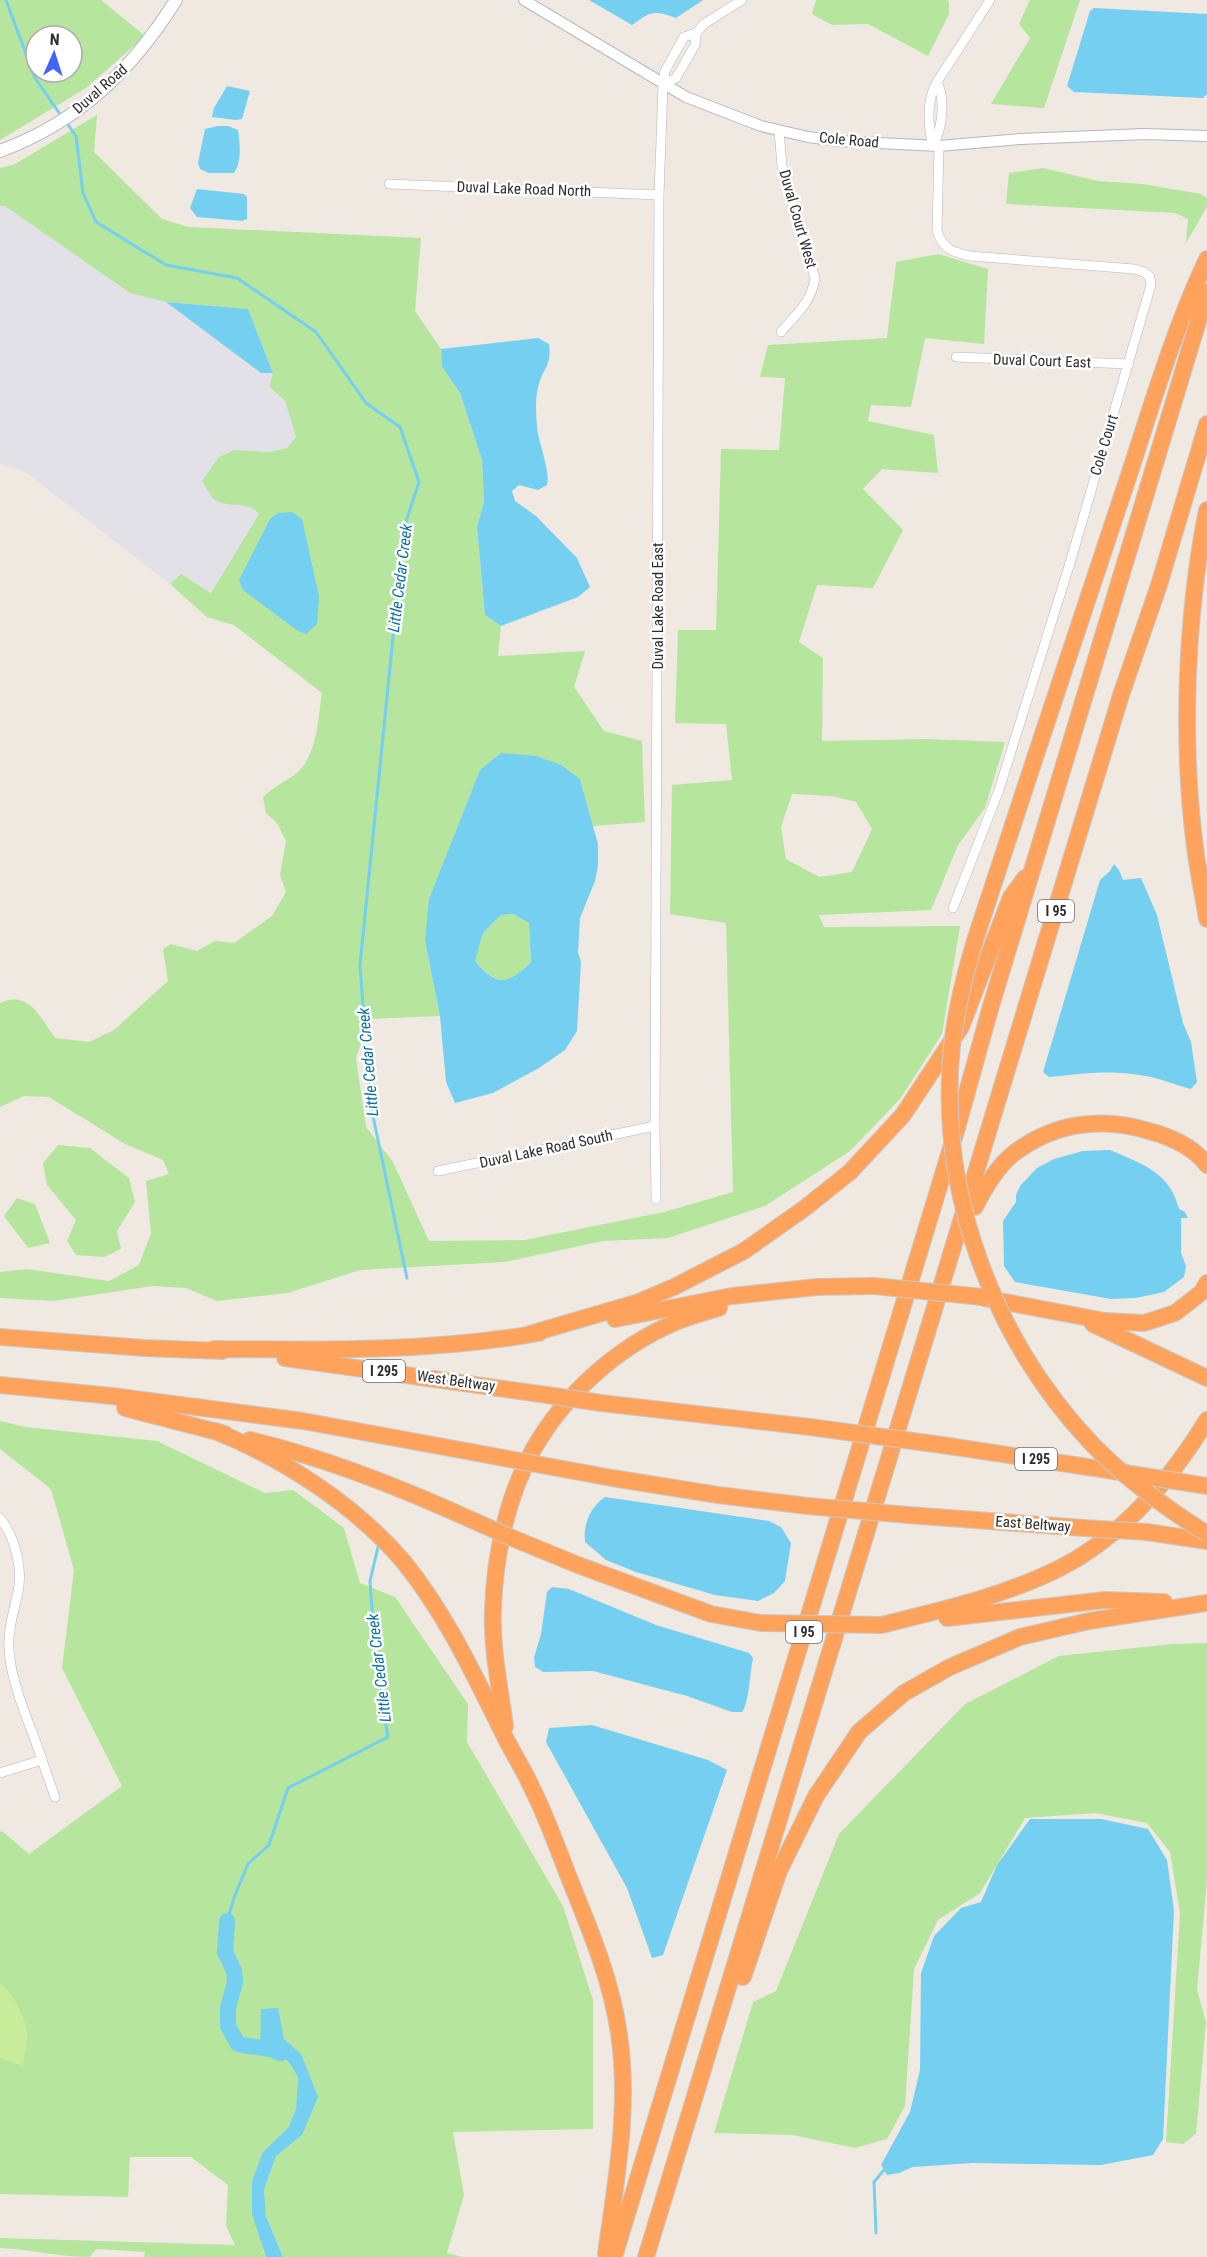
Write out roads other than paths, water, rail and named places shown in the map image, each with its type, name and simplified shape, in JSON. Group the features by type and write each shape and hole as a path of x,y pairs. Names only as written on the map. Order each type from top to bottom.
{"highway":[{"path":"1207,259 1197,281 1101,555 985,910 960,998 952,1047 949,1103 953,1161 979,1260 1003,1314 1035,1372 1093,1445 1126,1476 1207,1534"},
{"name":"I 95","path":"614,2257 957,1128 1032,868 1207,292"},
{"name":"I 95","path":"646,2257 1118,706 1159,585 1207,423"},
{"path":"1207,510 1196,583 1190,648 1189,711 1190,778 1195,846 1207,919"},
{"path":"530,1334 636,1303 684,1282 744,1251 805,1208 850,1172 903,1115 961,1027 1011,897 1032,868"},
{"path":"957,1239 986,1186 1012,1155 1054,1130 1096,1122 1126,1124 1167,1136 1198,1153 1207,1165"},
{"path":"214,1349 341,1350 469,1343 530,1334 732,1296 817,1287 874,1286 982,1297 1105,1321 1144,1323 1175,1313 1202,1292 1207,1283"},
{"path":"507,1740 495,1654 493,1610 497,1560 513,1496 533,1450 568,1401 585,1383 637,1342 678,1321 723,1307 817,1287"},
{"path":"1074,1314 1200,1375"},
{"name":"West Beltway","path":"0,1337 144,1348 214,1349 402,1373 601,1403 810,1426 1207,1486"},
{"path":"0,1386 135,1409 288,1449 358,1472 578,1565 711,1614 761,1623 881,1625 1105,1600 1207,1603"},
{"name":"East Beltway","path":"0,1386 112,1396 303,1421 612,1478 718,1495 908,1515 1147,1532 1207,1541"},
{"path":"881,1625 967,1604 1061,1568 1084,1554 1132,1516 1158,1489 1207,1420"},
{"path":"215,1431 242,1442 287,1467 352,1511 402,1560 430,1597 463,1651 532,1787 596,1942 618,2024 624,2115 606,2257"},
{"path":"675,2160 686,2146 779,1870 816,1796 859,1732 904,1693 950,1667 1020,1637 1089,1621 1207,1603"}],"main road":[{"name":"Duval Road","path":"0,150 54,126 99,94 123,72 157,30 176,0"}],"street":[{"name":"Cole Road","path":"524,0 663,85 714,110 779,131 839,141 936,146 1020,139 1134,134 1207,136"},
{"path":"689,56 677,49 684,37 696,33 704,24 742,0"},
{"path":"936,146 929,131 931,92 990,0"},
{"path":"663,85 676,78 695,45 696,33"},
{"name":"Duval Lake Road East","path":"656,1199 659,195 663,85 665,71 677,49"},
{"path":"936,146 940,131 942,92 937,82"},
{"path":"930,105 941,106"},
{"name":"Duval Court West","path":"779,131 782,166 815,278 814,288 808,299 781,332"},
{"name":"Cole Court","path":"936,146 937,231 940,242 949,250 970,256 1134,269 1150,277 1150,294 999,790 952,908"},
{"name":"Duval Lake Road North","path":"389,184 659,195"},
{"name":"Duval Court East","path":"956,357 1129,364"},
{"name":"Duval Lake Road South","path":"438,1171 655,1126"},
{"path":"0,1518 11,1536 16,1555 18,1589 8,1643 13,1676 55,1797"},
{"path":"0,1773 42,1760"}],"water":[{"path":"589,0 703,0 676,18 653,13 632,25"},
{"path":"1094,8 1207,14 1207,94 1203,98 1074,92 1067,86 1090,11"},
{"path":"227,86 250,91 242,119 212,117 214,108"},
{"path":"228,126 238,130 239,158 234,173 209,173 200,169 198,163 205,129"},
{"path":"197,189 244,194 247,197 247,219 242,221 197,217 190,208"},
{"path":"166,302 248,309 273,373 261,373"},
{"path":"538,338 549,344 550,352 536,397 538,433 547,473 547,485 538,490 519,485 512,491 515,501 536,516 577,558 590,587 578,597 501,626 485,615 477,527 484,502 482,460 460,393 442,367 441,349"},
{"path":"292,512 302,519 319,596 317,624 306,634 298,631 243,590 239,580 270,519 278,513"},
{"path":"501,753 536,756 561,765 580,779 598,844 598,865 595,881 580,918 578,952 581,962 577,1031 565,1050 539,1068 493,1093 455,1103 446,1082 440,1016 425,941 429,899 480,770","holes":["513,914 529,923 531,962 516,975 509,979 496,979 475,961 483,933 501,915"]},
{"path":"1114,864 1123,880 1141,878 1157,915 1183,1023 1191,1042 1197,1082 1191,1089 1156,1078 1125,1073 1100,1072 1049,1077 1043,1072 1100,880"},
{"path":"1110,1150 1144,1165 1162,1178 1175,1196 1179,1209 1185,1212 1188,1218 1181,1218 1181,1253 1186,1266 1184,1277 1164,1292 1136,1298 1111,1299 1015,1282 1004,1266 1003,1221 1016,1202 1020,1186 1037,1168 1054,1159 1083,1151"},
{"path":"605,1497 769,1521 781,1527 791,1543 785,1581 774,1593 758,1601 715,1595 636,1572 606,1560 585,1542 586,1523 595,1506"},
{"path":"552,1587 569,1589 656,1625 749,1653 753,1658 748,1695 742,1712 732,1712 687,1696 593,1671 543,1672 535,1667 534,1658 541,1634 547,1592"},
{"path":"592,1725 708,1760 727,1770 663,1955 652,1958 627,1888 546,1742 549,1728"},
{"path":"1030,1819 1101,1819 1148,1829 1167,1860 1174,1910 1163,2139 1153,2155 1101,2165 972,2163 913,2167 887,2175 881,2165 910,2112 920,2070 921,1973 934,1936 961,1908 981,1902 997,1865"},
{"path":"278,2008 284,2039 301,2054 318,2097 302,2135 276,2156 264,2190 266,2216 283,2257 266,2257 252,2214 252,2181 263,2152 288,2128 296,2109 298,2077 288,2061 273,2053 260,2050 261,2009"}],"waterway":[{"name":"Little Cedar Creek","path":"6,0 35,78 62,117"},
{"name":"Little Cedar Creek","path":"66,122 76,136 83,193 96,222 166,265 237,278 316,332 366,403 400,427 419,482 404,528 360,965 370,1102 407,1278"},
{"name":"Little Cedar Creek","path":"227,1921 248,1864 269,1845 288,1788 388,1737 376,1667 370,1581 378,1547"},
{"name":"Little Cedar Creek","path":"227,1921 225,1952 234,1971 235,1982 228,2008 228,2026 238,2044 281,2053"},
{"path":"876,2233 874,2182 884,2170"}]}
